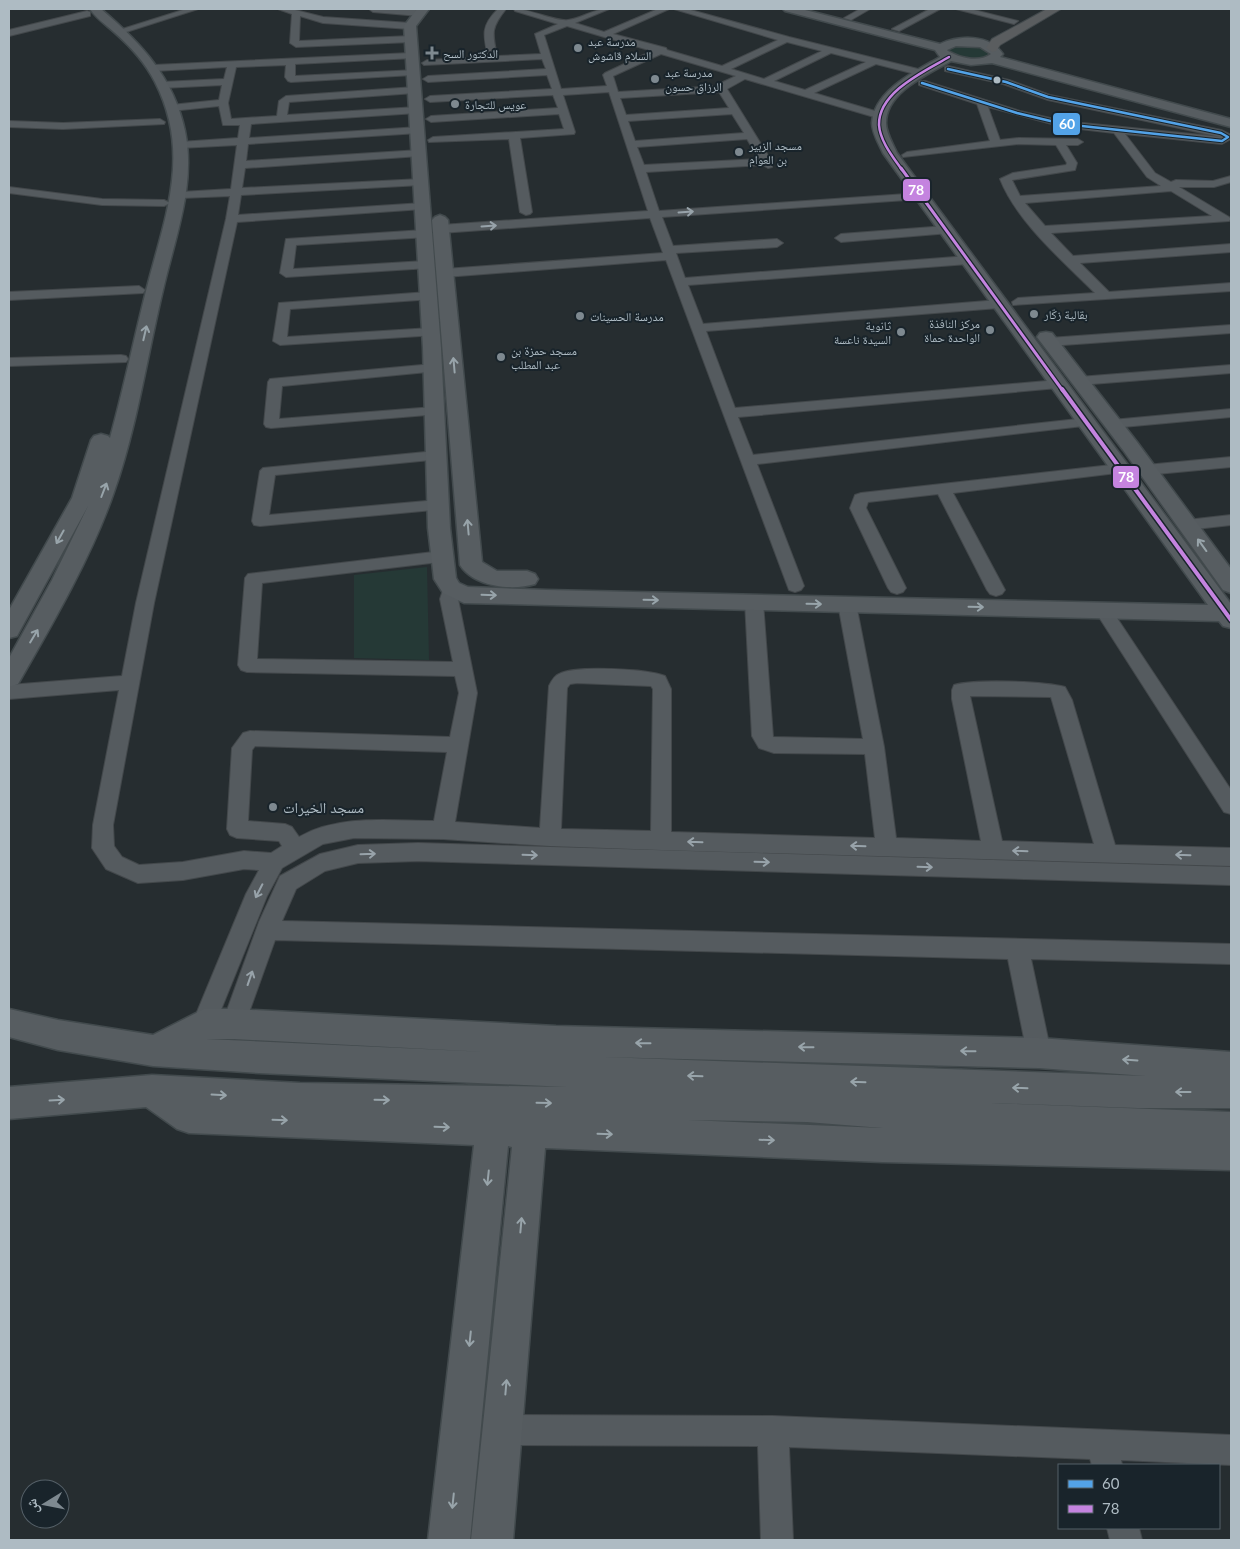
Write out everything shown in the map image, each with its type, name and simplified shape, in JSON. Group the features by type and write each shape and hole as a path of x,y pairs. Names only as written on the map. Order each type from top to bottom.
{"highway":[{"path":"976,43 1036,9"},
{"path":"994,54 996,42 1055,9"}],"main road":[{"path":"789,9 976,62 994,54 1231,115"},
{"path":"811,9 896,29 951,56"},
{"path":"91,10 120,31 140,51 154,68 162,85 166,166 164,203 160,223 131,318"},
{"path":"9,678 38,629 72,562 106,484 130,399 154,290 181,195 180,145 131,55 91,10"},
{"path":"1229,617 946,230 900,144 894,125 898,108 923,78 951,56 976,43 1056,99 1231,123"},
{"path":"421,75 421,182 423,206 435,227 425,265 433,368 438,505 445,579 451,588 464,594 1103,610 1229,617"},
{"path":"421,75 435,227 445,273 471,565 492,578 1213,594"},
{"path":"923,78 897,89 881,116 879,123 890,152 1034,322 1225,576"},
{"path":"117,377 122,353"},
{"path":"1071,402 1092,398"},
{"path":"9,630 82,498 96,459 106,420"},
{"path":"1195,571 1225,576"},
{"path":"9,1023 52,1036 153,1051 556,1072 1138,1092 1231,1092"},
{"path":"153,1051 219,1024 556,1041 1039,1053 1231,1067"},
{"path":"9,1103 152,1092 300,1099 807,1106 1020,1121 1231,1129"},
{"path":"152,1092 189,1117 882,1145 1231,1154"},
{"path":"449,1540 493,1129"},
{"path":"492,1540 530,1130"}],"street":[{"path":"120,31 194,9"},
{"path":"282,9 323,20 351,22 421,75 514,136 570,132 539,34 605,9"},
{"path":"300,14 323,9"},
{"path":"351,22 373,9 421,75"},
{"path":"493,59 488,32 490,21 502,9"},
{"path":"518,9 664,50 881,116"},
{"path":"533,13 544,9"},
{"path":"606,34 665,9"},
{"path":"678,9 875,61 923,78 982,103 1056,99 1118,131 1222,141 1228,138 1221,133 1056,99 1006,82 951,56"},
{"path":"705,16 722,9"},
{"path":"848,18 866,9"},
{"path":"896,29 936,9"},
{"path":"960,9 1014,21"},
{"path":"9,32 91,10"},
{"path":"300,14 294,43 296,44 563,111"},
{"path":"724,69 786,39"},
{"path":"664,50 633,62 608,75 653,209 795,586"},
{"path":"767,81 830,50"},
{"path":"282,119 284,100 286,99 421,75 493,59 546,56"},
{"path":"807,94 875,61"},
{"path":"291,62 291,79 551,72"},
{"path":"154,68 291,62 421,75 556,92 722,89 724,86 746,75"},
{"path":"232,64 223,103 227,123 282,119 421,75"},
{"path":"241,165 300,149 421,75"},
{"path":"180,145 244,141 300,149 421,75"},
{"path":"162,85 228,82"},
{"path":"640,170 767,164 722,89"},
{"path":"9,124 63,126 163,115 223,103"},
{"path":"982,103 996,144"},
{"path":"622,118 735,111"},
{"path":"9,118 67,121 163,115"},
{"path":"246,122 232,219 145,603 103,825 103,848 114,863 138,874 183,871 244,860 274,862"},
{"path":"1118,131 1151,175 1228,220"},
{"path":"514,136 526,212"},
{"path":"631,144 750,136"},
{"path":"907,155 1019,141 1078,142"},
{"path":"1060,143 1072,163 1071,168 1013,176 1006,179 1007,184 1017,200 1043,230 1106,296"},
{"path":"1017,200 1172,188 1176,183 1214,184 1231,179"},
{"path":"181,195 421,182"},
{"path":"9,190 102,202 164,203"},
{"path":"425,265 286,273 290,242 435,227 653,209 924,192"},
{"path":"232,219 423,206"},
{"path":"435,227 526,212 653,209"},
{"path":"1043,230 1228,220"},
{"path":"841,238 946,230"},
{"path":"445,273 777,243"},
{"path":"1072,260 1231,248"},
{"path":"681,282 968,260"},
{"path":"1018,302 1231,287"},
{"path":"9,296 139,290"},
{"path":"428,296 284,306 280,341 431,332"},
{"path":"698,328 999,304"},
{"path":"1049,342 1231,329"},
{"path":"9,362 122,353"},
{"path":"433,368 275,382 271,424 434,411"},
{"path":"1079,381 1231,369"},
{"path":"730,413 1058,384"},
{"path":"1112,424 1231,413"},
{"path":"748,460 1087,422"},
{"path":"436,456 268,471 260,521 438,505"},
{"path":"1146,470 1231,462"},
{"path":"897,588 858,508 861,498 1120,469"},
{"path":"943,489 996,590"},
{"path":"1188,525 1231,520"},
{"path":"442,557 254,578 248,665 464,669"},
{"path":"443,830 468,693 448,599 451,588"},
{"path":"754,602 762,736 766,743 774,745 874,748"},
{"path":"847,604 874,748 887,847"},
{"path":"1103,610 1231,806"},
{"path":"550,837 558,686 564,679 577,676 651,678 658,681 662,690 661,840"},
{"path":"9,692 130,682"},
{"path":"993,850 961,699 961,690 969,688 1051,690 1058,692 1063,700 1107,853"},
{"path":"295,849 285,833 237,829 242,748 250,738 460,745"},
{"path":"219,1024 257,894 274,862 318,836 354,829 443,830 550,837 1231,857"},
{"path":"219,1024 267,930 288,883 320,863 358,854 418,852 1231,876"},
{"path":"267,930 1231,954"},
{"path":"1017,949 1039,1053"},
{"path":"502,1430 773,1431 1105,1455 1231,1450"},
{"path":"773,1431 777,1540"}],"green space":[{"path":"957,45 982,47 990,54 981,59 976,59 950,53 949,48"},
{"path":"427,567 429,660 354,658 354,575"}],"transit line":[{"name":"78","path":"949,57 916,76 895,92 886,102 879,124 890,153 1231,620"},
{"name":"60","path":"922,83 1017,113 1063,124 1222,141 1228,137 1221,133 1048,97 1006,82 948,69"}],"place":[{"name":"مدرسة عبد السلام قاشوش","path":"578,48"},
{"name":"الدكتور السح","path":"432,53"},
{"name":"مدرسة عبد الرزاق حسون","path":"655,79"},
{"name":"عويس للتجارة","path":"455,104"},
{"name":"مسجد الزبير بن العوام","path":"739,152"},
{"name":"بقالية زكّار","path":"1034,314"},
{"name":"مدرسة الحسينات","path":"580,316"},
{"name":"مركز النافذة الواحدة حماة","path":"990,330"},
{"name":"ثانوية السيدة ناعسة","path":"901,332"},
{"name":"مسجد حمزة بن عبد المطلب","path":"501,357"},
{"name":"مسجد الخيرات","path":"273,807"}]}
